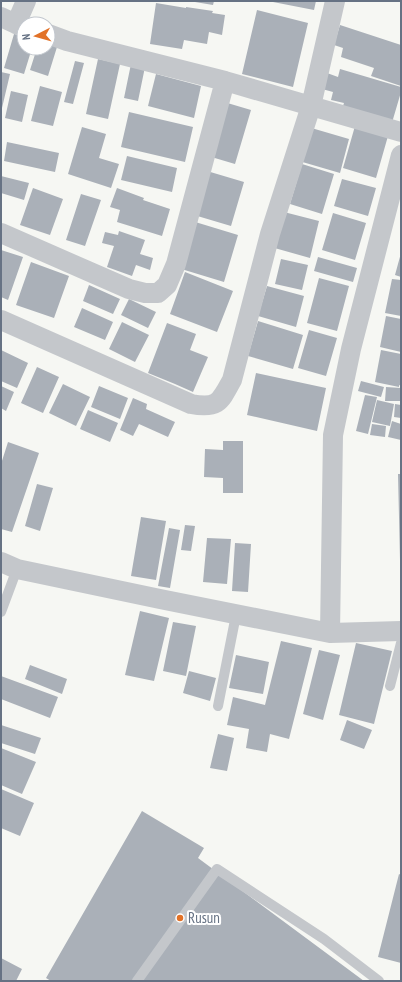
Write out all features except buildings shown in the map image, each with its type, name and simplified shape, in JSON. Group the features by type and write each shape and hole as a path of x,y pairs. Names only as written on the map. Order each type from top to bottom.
{"street":[{"path":"14,22 26,1"},
{"path":"1,320 191,404 212,406 223,397 232,380 270,234 311,106 336,1"},
{"path":"56,37 225,81 401,132"},
{"path":"1,233 129,289 145,293 158,292 167,285 176,264 225,81"},
{"path":"330,633 333,435 351,349 401,154"},
{"path":"9,566 330,633 401,631"}],"lane":[{"path":"1,612 9,566"},
{"path":"218,706 236,614"},
{"path":"390,686 401,643"},
{"path":"137,981 217,869 324,939 379,981"}],"place":[{"name":"Rusun","path":"180,918"}]}
